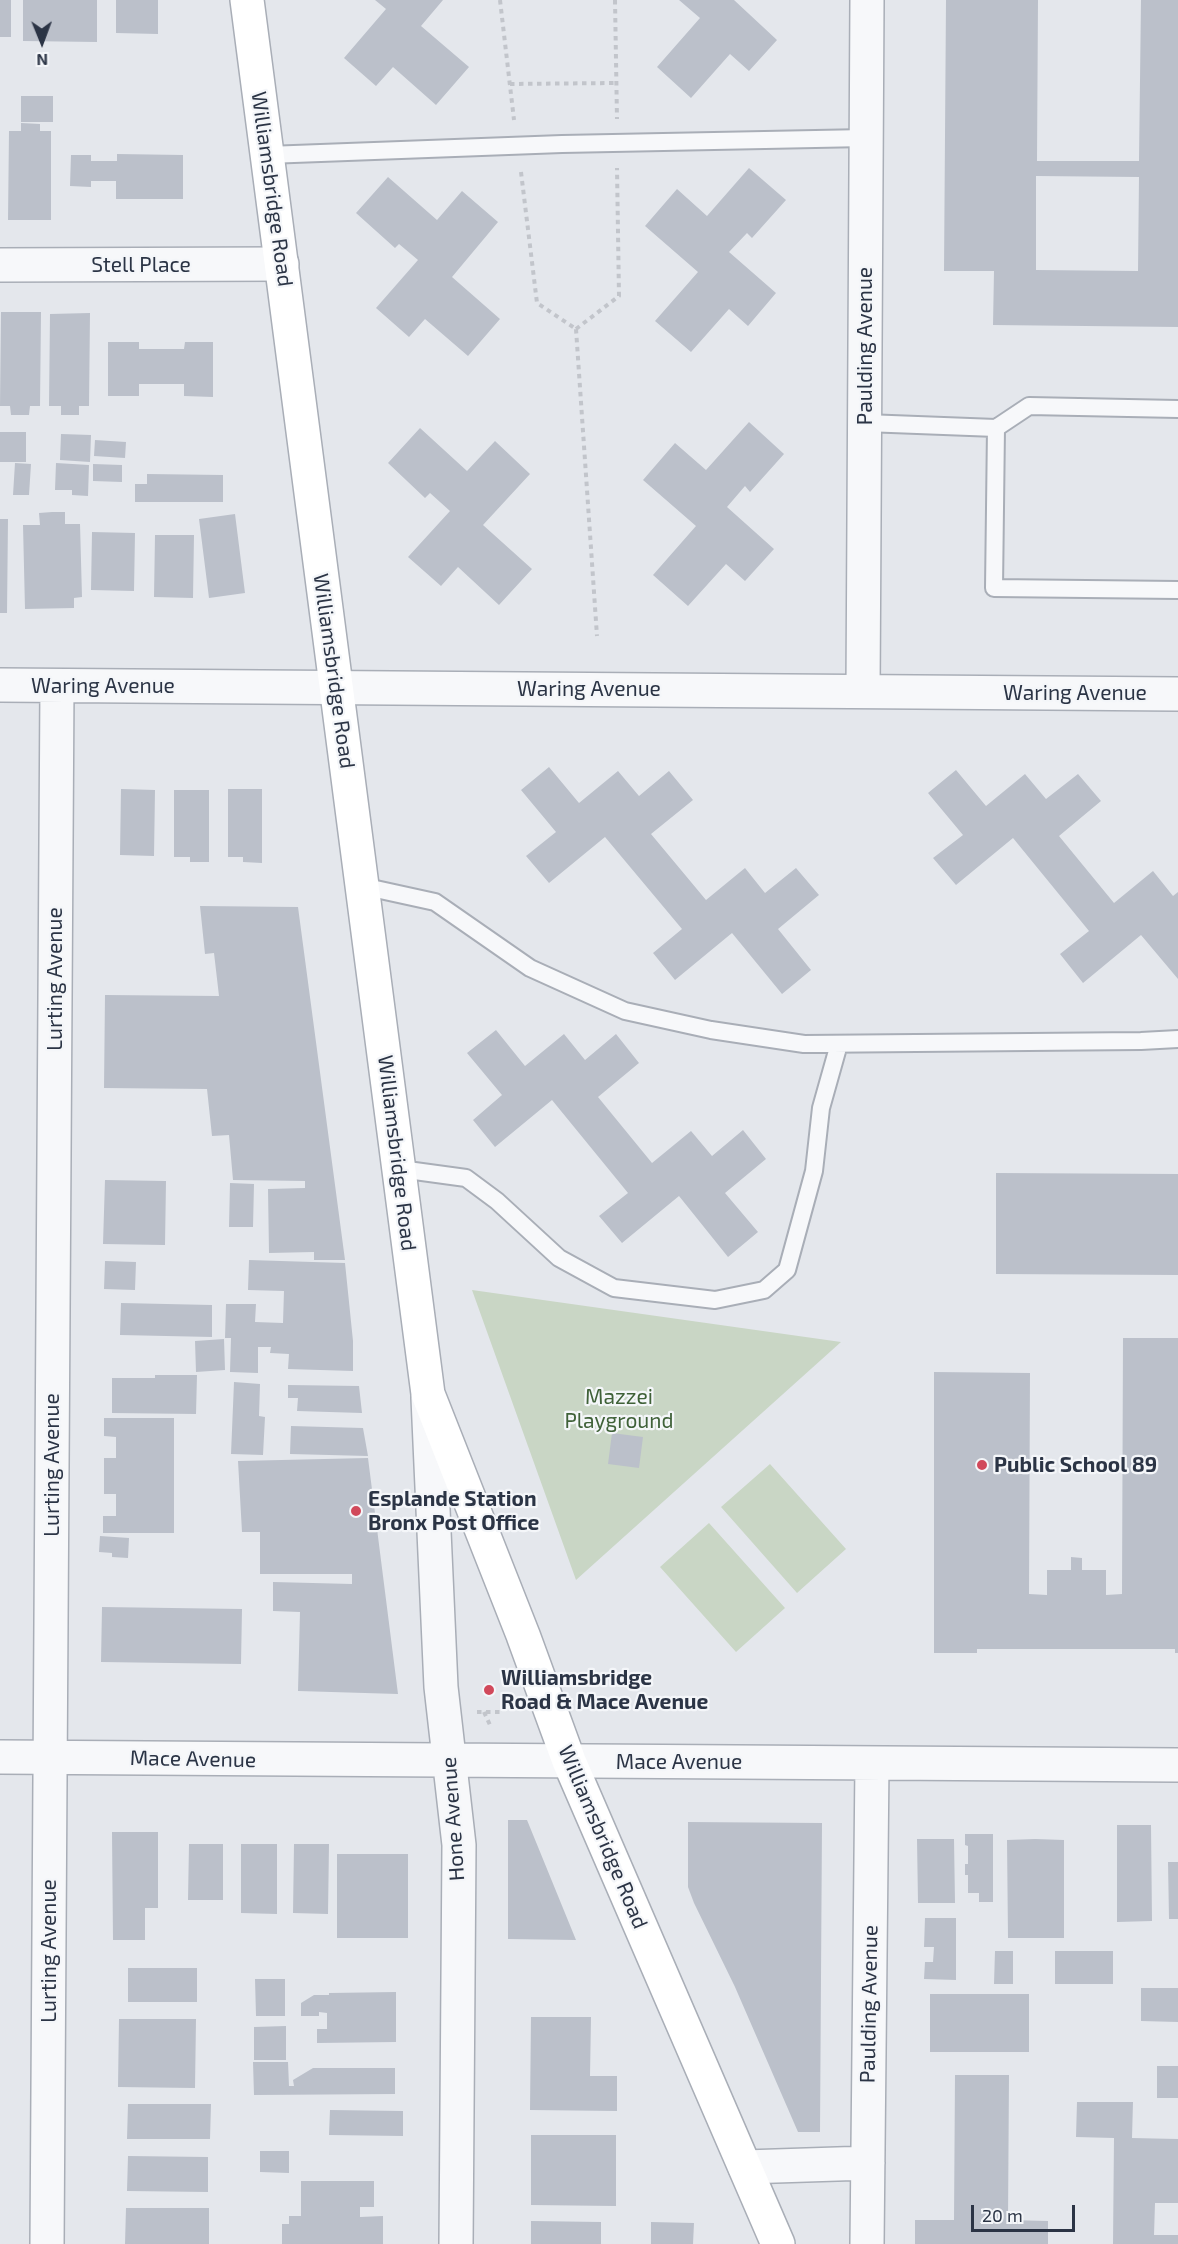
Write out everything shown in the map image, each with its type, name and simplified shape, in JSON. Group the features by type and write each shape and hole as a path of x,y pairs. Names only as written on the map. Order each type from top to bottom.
{"main road":[{"name":"Williamsbridge Road","path":"247,0 334,687 400,1169 428,1395 569,1761 778,2244"}],"street":[{"name":"Paulding Avenue","path":"863,691 867,0"},
{"name":"Stell Place","path":"0,265 282,264"},
{"name":"Waring Avenue","path":"0,685 1178,694"},
{"name":"Lurting Avenue","path":"47,2244 57,686"},
{"name":"Hone Avenue","path":"428,1395 441,1687 459,1845 456,2244"},
{"name":"Mace Avenue","path":"0,1757 1178,1765"},
{"name":"Paulding Avenue","path":"867,2244 872,1763"},
{"path":"745,2167 868,2163"}],"lane":[{"path":"267,155 617,142 866,138"},
{"path":"865,423 996,428 1029,406 1178,409"},
{"path":"996,428 994,588 1178,590"},
{"path":"362,886 435,902 531,968 625,1011 723,1032 804,1044 1178,1039"},
{"path":"400,1169 466,1178 497,1201 559,1258 614,1288 715,1300 764,1290 787,1270 814,1171 821,1108 839,1044"}],"path":[{"path":"597,636 576,329 619,296 615,0"},
{"path":"510,84 616,82"},
{"path":"484,1712 490,1725"}],"green space":[{"name":"Mazzei Playground","path":"472,1290 841,1342 576,1580"},
{"path":"770,1464 846,1549 797,1593 721,1507"},
{"path":"709,1523 785,1608 736,1652 660,1567"}],"building":[{"path":"0,0 11,0 11,37 0,37"},
{"path":"23,0 97,0 97,42 23,41"},
{"path":"116,0 158,0 158,34 116,33"},
{"path":"375,0 443,0 421,26 469,67 436,105 393,67 376,86 344,58 386,9"},
{"path":"679,0 734,0 777,40 749,71 730,54 691,98 657,67 700,18"},
{"path":"946,0 1038,0 1037,161 1139,161 1141,0 1178,0 1178,327 993,325 994,271 944,271","holes":["1036,176 1139,177 1138,271 1036,270"]},
{"path":"21,96 53,96 53,122 21,122"},
{"path":"21,123 40,124 40,131 51,131 51,220 8,220 9,131 21,131"},
{"path":"117,154 183,155 183,199 116,199 116,181 91,181 91,187 70,186 71,155 91,155 91,161 117,161"},
{"path":"749,168 786,200 752,238 747,233 729,252 776,293 748,326 729,309 691,352 655,321 698,272 645,226 677,189 707,216"},
{"path":"388,177 437,220 462,191 498,222 452,277 500,319 468,356 425,319 409,337 376,308 418,260 399,244 395,248 356,213"},
{"path":"1,312 41,312 40,406 30,406 29,415 11,415 10,406 0,406"},
{"path":"90,313 89,406 79,406 79,415 61,415 61,406 49,406 50,314"},
{"path":"108,342 139,342 139,349 184,349 185,342 213,342 213,397 184,396 184,384 139,384 139,396 108,396"},
{"path":"749,422 784,454 750,492 745,486 727,507 774,549 745,581 726,564 688,606 653,575 696,526 643,480 675,443 706,470"},
{"path":"420,428 467,471 495,441 530,474 483,525 532,569 499,605 458,567 441,586 408,557 450,511 430,493 425,498 388,463"},
{"path":"0,432 26,432 26,462 0,462"},
{"path":"61,434 91,435 90,462 60,460"},
{"path":"95,440 126,442 125,458 94,456"},
{"path":"15,463 31,464 29,495 13,495"},
{"path":"56,463 89,465 88,496 72,495 72,490 55,490"},
{"path":"93,464 122,465 122,482 93,481"},
{"path":"147,474 223,475 223,502 135,502 135,484 147,484"},
{"path":"65,512 65,524 80,524 82,597 74,598 74,608 25,609 23,525 40,525 39,513"},
{"path":"235,514 245,593 209,598 199,519"},
{"path":"0,519 8,519 7,613 0,613"},
{"path":"92,532 135,533 134,591 91,590"},
{"path":"155,535 194,535 193,598 154,597"},
{"path":"549,767 579,803 618,771 639,796 669,771 693,800 651,834 706,900 745,868 765,893 796,868 819,895 778,929 811,970 782,994 732,933 675,980 653,953 682,929 605,837 549,883 526,856 556,832 521,790"},
{"path":"956,770 986,806 1025,774 1046,799 1078,774 1101,801 1059,836 1114,903 1153,871 1173,896 1178,892 1178,979 1141,935 1083,983 1060,954 1089,931 1013,838 956,885 933,858 963,835 928,793"},
{"path":"121,789 155,790 154,856 120,855"},
{"path":"228,789 262,789 262,863 243,862 243,857 228,857"},
{"path":"174,790 209,790 209,862 190,862 190,857 174,857"},
{"path":"200,906 298,907 345,1260 314,1260 314,1252 269,1253 268,1189 305,1188 305,1181 233,1180 229,1135 212,1136 207,1089 104,1088 105,995 219,996 214,953 205,954"},
{"path":"496,1030 525,1066 564,1034 585,1060 616,1034 639,1063 598,1097 652,1163 691,1131 712,1156 743,1130 766,1159 725,1193 758,1232 728,1257 679,1196 622,1243 599,1216 628,1193 552,1100 495,1147 473,1120 502,1095 467,1053"},
{"path":"996,1173 1178,1174 1178,1275 996,1274"},
{"path":"105,1180 166,1181 165,1245 103,1244"},
{"path":"230,1183 254,1184 253,1227 229,1227"},
{"path":"249,1260 345,1263 353,1341 353,1371 288,1369 289,1354 270,1353 271,1347 258,1347 258,1373 230,1372 231,1338 225,1338 226,1304 256,1304 255,1322 283,1323 284,1291 248,1290"},
{"path":"105,1261 136,1262 135,1290 104,1289"},
{"path":"121,1303 212,1305 212,1337 120,1335"},
{"name":"Public School 89","path":"1123,1338 1178,1338 1178,1653 1175,1653 1175,1649 977,1649 977,1653 934,1653 934,1372 1030,1373 1029,1594 1047,1595 1047,1570 1071,1570 1071,1557 1082,1558 1082,1570 1106,1570 1106,1595 1122,1594"},
{"path":"224,1339 225,1370 196,1372 195,1341"},
{"path":"155,1375 197,1375 196,1414 112,1413 112,1378 155,1378"},
{"path":"234,1382 260,1384 259,1416 265,1417 263,1455 231,1454"},
{"path":"288,1385 359,1386 362,1413 297,1411 298,1398 288,1398"},
{"path":"104,1418 174,1418 174,1533 103,1533 103,1516 116,1516 116,1494 104,1494 104,1458 116,1458 116,1437 104,1436"},
{"path":"291,1426 363,1428 368,1456 290,1454"},
{"path":"612,1433 643,1437 639,1468 608,1464"},
{"path":"368,1458 398,1694 298,1691 300,1612 273,1611 273,1582 352,1584 352,1574 260,1574 260,1532 242,1532 238,1461"},
{"path":"100,1536 129,1538 128,1558 112,1557 112,1553 99,1552"},
{"path":"102,1607 242,1609 241,1664 101,1662"},
{"path":"508,1820 527,1820 576,1940 508,1939"},
{"path":"688,1822 822,1823 820,2132 798,2132 735,1987 694,1903 688,1887"},
{"path":"1117,1825 1151,1825 1152,1921 1117,1922"},
{"path":"112,1832 158,1832 158,1908 145,1908 145,1940 113,1940"},
{"path":"965,1834 993,1834 993,1902 979,1902 979,1893 968,1893 968,1875 965,1875 965,1864 968,1864 968,1846 965,1845"},
{"path":"917,1839 954,1839 955,1903 918,1903"},
{"path":"1007,1840 1064,1840 1064,1938 1008,1938"},
{"path":"189,1844 223,1844 223,1900 188,1900"},
{"path":"241,1844 277,1844 277,1914 241,1913"},
{"path":"294,1844 329,1844 328,1914 293,1913"},
{"path":"337,1854 408,1854 408,1938 337,1938"},
{"path":"1168,1862 1178,1862 1178,1919 1169,1919"},
{"path":"925,1918 956,1918 956,1980 924,1979 925,1962 933,1962 934,1947 924,1947"},
{"path":"995,1951 1013,1951 1013,1984 994,1984"},
{"path":"1055,1951 1113,1951 1113,1984 1055,1984"},
{"path":"128,1968 197,1968 197,2002 128,2002"},
{"path":"255,1979 285,1979 285,2016 256,2016"},
{"path":"1141,1988 1178,1988 1178,2022 1141,2021"},
{"path":"396,1992 396,2042 317,2043 317,2029 327,2029 327,2013 319,2012 319,2016 301,2016 301,2003 314,1995"},
{"path":"930,1994 1029,1994 1029,2052 930,2052"},
{"path":"531,2017 591,2017 590,2076 617,2076 617,2111 530,2110"},
{"path":"119,2019 196,2019 195,2088 118,2087"},
{"path":"286,2026 286,2060 254,2060 254,2027"},
{"path":"253,2062 288,2062 289,2086 294,2086 293,2080 313,2068 395,2068 395,2094 254,2095"},
{"path":"1157,2066 1178,2066 1178,2098 1157,2098"},
{"path":"955,2075 1009,2075 1008,2220 1048,2221 1048,2244 915,2244 915,2220 954,2220"},
{"path":"1077,2102 1133,2102 1132,2138 1178,2139 1178,2203 1155,2203 1154,2235 1178,2235 1178,2244 1113,2244 1114,2138 1076,2137"},
{"path":"128,2104 211,2104 210,2139 127,2139"},
{"path":"330,2110 403,2111 403,2136 329,2135"},
{"path":"531,2135 616,2135 616,2206 531,2205"},
{"path":"260,2151 289,2151 289,2173 260,2172"},
{"path":"128,2156 208,2157 208,2192 127,2191"},
{"path":"301,2181 374,2181 374,2207 360,2207 360,2217 383,2216 383,2244 282,2244 282,2224 289,2224 289,2216 301,2216"},
{"path":"126,2208 209,2208 209,2244 125,2244"},
{"path":"531,2221 601,2222 601,2244 531,2244"},
{"path":"651,2222 694,2223 693,2244 651,2244"}],"place":[{"name":"Public School 89","path":"982,1465"},
{"name":"Esplande Station Bronx Post Office","path":"356,1511"},
{"name":"Williamsbridge Road & Mace Avenue","path":"489,1690"}]}
